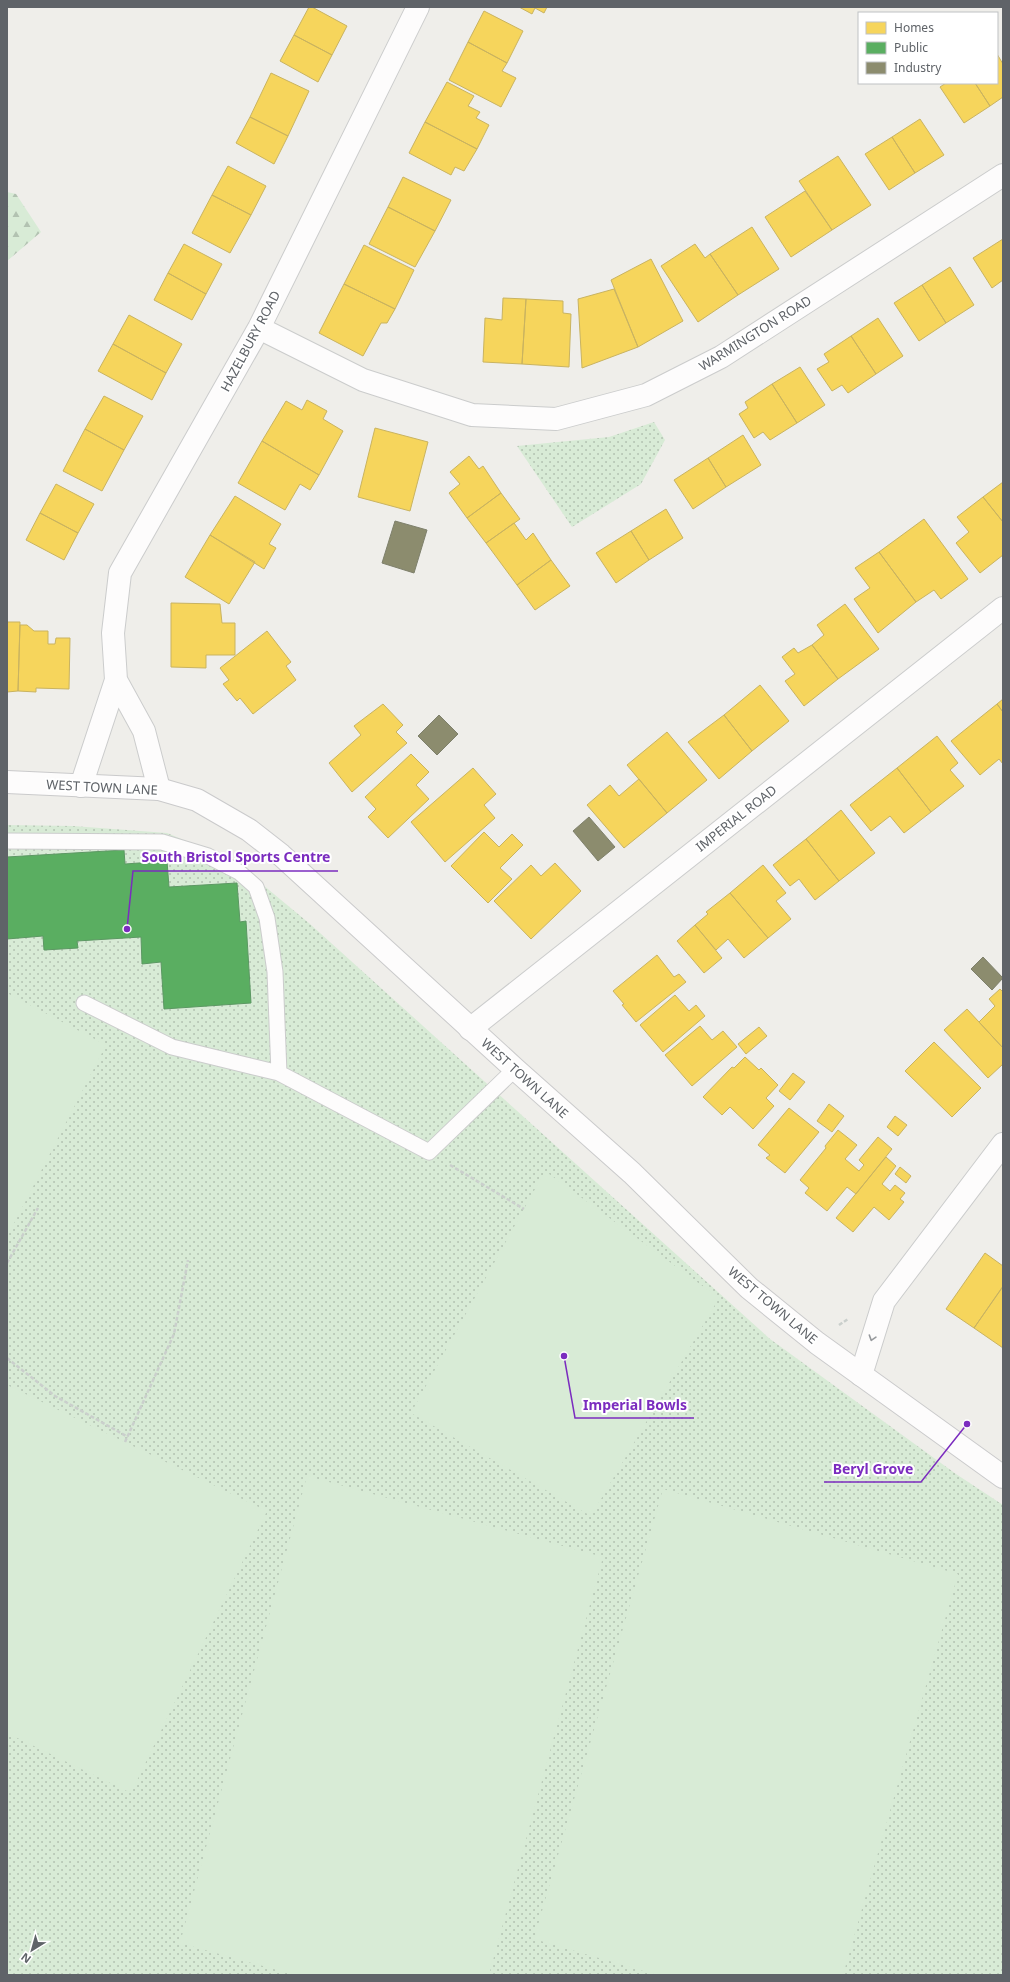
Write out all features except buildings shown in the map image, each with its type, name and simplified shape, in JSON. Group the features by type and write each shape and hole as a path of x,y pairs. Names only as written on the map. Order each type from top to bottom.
{"street":[{"name":"HAZELBURY ROAD","path":"81,786 116,680 113,632 120,573 259,328 418,7"},
{"name":"WARMINGTON ROAD","path":"259,328 363,380 472,415 556,419 646,395 721,357 1003,175"},
{"name":"IMPERIAL ROAD","path":"470,1029 1003,608"},
{"name":"HAZELBURY ROAD","path":"116,680 144,731 159,789"},
{"name":"WEST TOWN LANE","path":"7,782 159,789 197,800 249,830 287,860 470,1029 632,1173 749,1288 861,1375 1003,1477"},
{"path":"861,1375 884,1301 1003,1144"}],"lane":[{"path":"7,841 162,842 208,856 239,872 256,887 267,918 275,972 279,1073"},
{"path":"84,1003 172,1047 279,1073 429,1152 515,1069"}],"path":[{"path":"429,1152 524,1209"},
{"path":"7,1262 38,1208"},
{"path":"125,1442 174,1334 188,1260"},
{"path":"7,1358 55,1396 128,1437"}],"green space":[{"path":"7,192 16,194 41,232 7,261"},
{"path":"654,422 665,440 641,484 572,527 517,446 609,437"},
{"path":"7,825 73,826 167,833 234,861 310,924 770,1339 956,1474 1003,1505 1003,1975 7,1975"},
{"path":"7,993 106,1045 7,1237"},
{"path":"545,1171 719,1298 591,1516 411,1413"},
{"path":"7,1385 267,1511 131,1793 7,1733"},
{"path":"307,1476 603,1557 489,1975 295,1975 180,1943"},
{"path":"663,1489 958,1574 843,1975 657,1975 534,1939"}],"place":[{"name":"South Bristol Sports Centre","path":"127,929"},
{"name":"Imperial Bowls","path":"564,1356"},
{"name":"Beryl Grove","path":"967,1424"}]}
